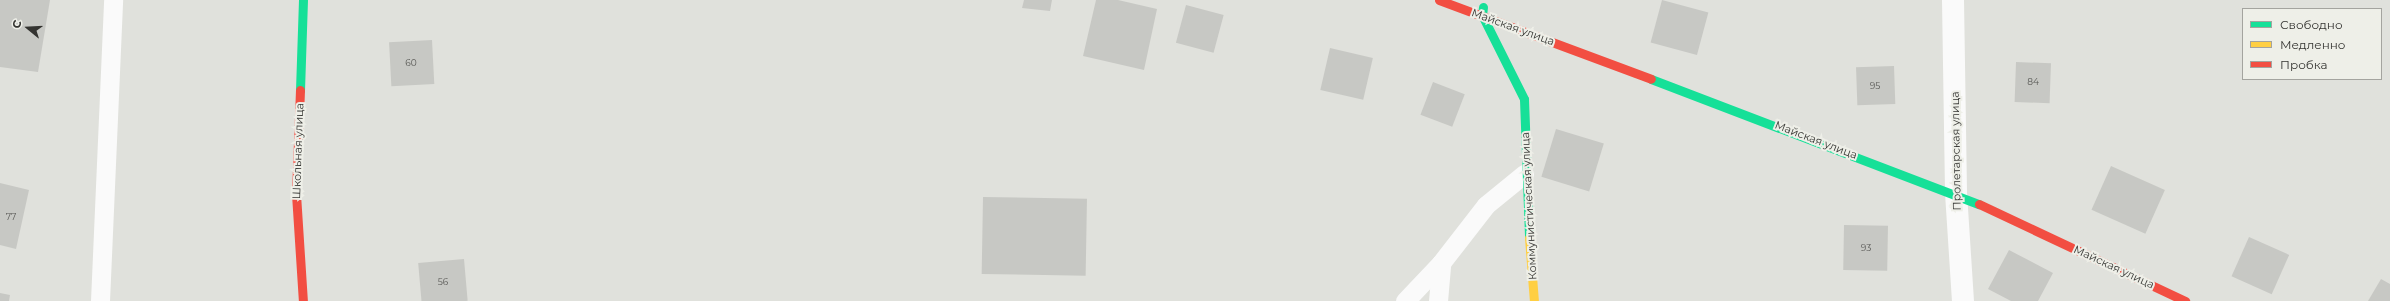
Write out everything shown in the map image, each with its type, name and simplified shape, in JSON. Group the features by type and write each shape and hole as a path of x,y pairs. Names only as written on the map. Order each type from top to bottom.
{"street":[{"name":"Школьная улица","path":"303,0 296,194 303,301"},
{"name":"Майская улица","path":"1439,0 1956,193 2185,301"},
{"path":"1482,15 1484,0"},
{"name":"Пролетарская улица","path":"1953,0 1956,193 1963,301"},
{"name":"Коммунистическая улица","path":"1482,15 1524,99 1524,174 1534,301"}],"lane":[{"path":"100,301 113,0"},
{"path":"1405,301 1441,263 1486,205 1524,174"},
{"path":"1438,301 1441,263"}],"building":[{"path":"0,0 50,0 38,72 0,67"},
{"path":"1024,0 1052,0 1050,11 1022,8"},
{"path":"1096,0 1118,0 1157,9 1144,70 1083,56"},
{"path":"1662,0 1708,12 1697,55 1651,43"},
{"path":"1186,5 1224,15 1214,53 1176,43"},
{"path":"432,40 434,84 391,86 389,42"},
{"path":"1330,48 1373,58 1363,100 1320,90"},
{"path":"2016,62 2051,63 2050,103 2015,102"},
{"path":"1894,66 1895,104 1857,105 1856,67"},
{"path":"1433,82 1465,94 1452,127 1420,115"},
{"path":"1556,129 1604,144 1589,191 1541,177"},
{"path":"2111,166 2165,190 2145,234 2091,210"},
{"path":"0,183 29,190 16,249 0,245"},
{"path":"983,197 1087,199 1086,276 982,274"},
{"path":"1844,225 1888,226 1887,271 1843,270"},
{"path":"2249,237 2289,255 2272,294 2232,276"},
{"path":"2009,250 2053,273 2038,301 2011,301 1988,289"},
{"path":"464,259 468,301 421,301 418,263"},
{"path":"2381,279 2390,284 2390,301 2368,301"},
{"path":"0,293 10,295 9,301 0,301"}],"traffic: fast":[{"path":"300,90 303,0"},
{"path":"1483,7 1482,15 1524,99 1529,238"},
{"path":"1651,79 1979,204"}],"traffic: slow":[{"path":"1529,238 1534,301"}],"traffic: jam":[{"path":"1439,0 1651,79"},
{"path":"300,90 296,194 303,301"},
{"path":"1979,204 2185,301"}]}
